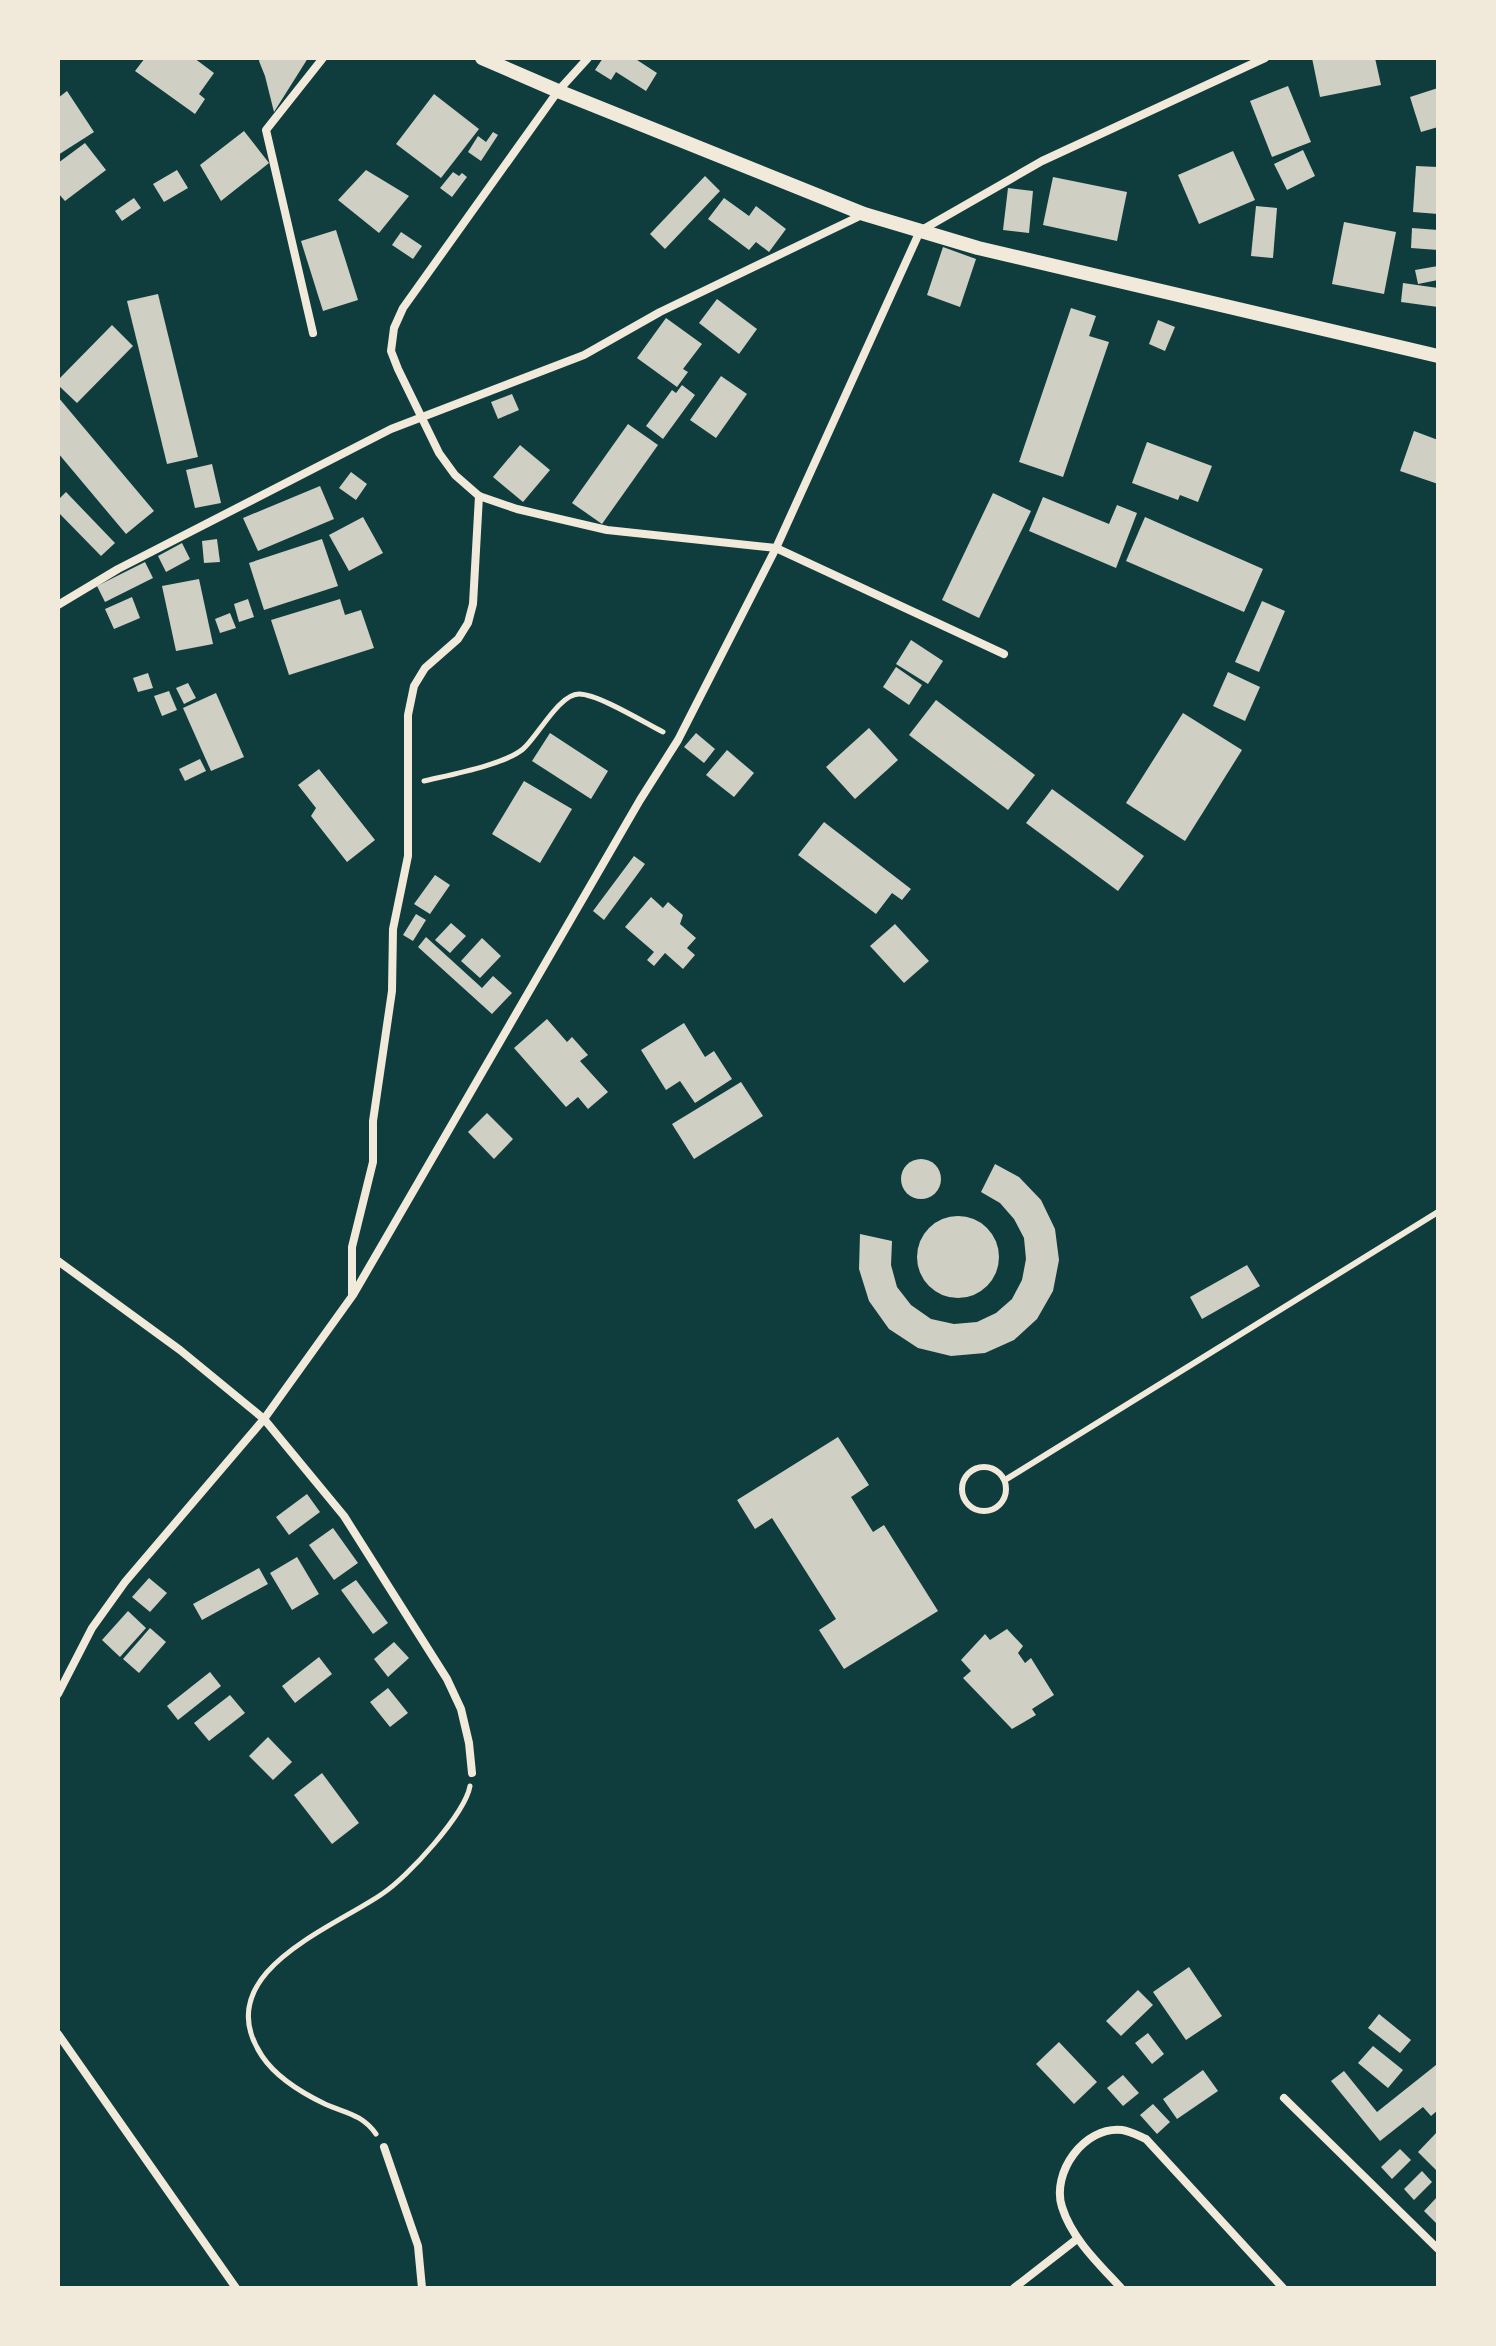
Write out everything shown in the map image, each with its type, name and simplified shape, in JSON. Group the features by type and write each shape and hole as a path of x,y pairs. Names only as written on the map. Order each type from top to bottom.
{"street":[{"path":"313,333 266,130 323,58"},
{"path":"482,58 864,214 978,248 1438,356"},
{"path":"588,58 558,91 403,308 394,328 391,351 419,417 439,453 455,475 479,496 517,509 607,530 776,548 1004,654"},
{"path":"58,1694 92,1628 125,1582 264,1419 353,1295 640,800 678,740 776,548 920,231 1042,161 1265,58"},
{"path":"58,605 118,569 419,417 584,355 660,312 864,214"},
{"path":"353,1295 352,1247 373,1162 373,1121 392,991 393,929 408,856 408,715 414,686 425,668 458,639 468,623 473,604 479,496"},
{"path":"58,1261 180,1350 264,1419 344,1516 447,1679 461,1709 472,1773"},
{"path":"58,2034 236,2288"},
{"path":"1284,2098 1438,2249"},
{"path":"1121,2288 1077,2239 1061,2206 1060,2177 1074,2153 1095,2136 1121,2130 1146,2139 1283,2288"},
{"path":"384,2147 418,2246 422,2288"},
{"path":"1014,2288 1077,2239"}],"lane":[{"path":"1005,1480 1438,1212"},
{"path":"974,1468 992,1468 1005,1480 1005,1497 994,1510 976,1511 963,1499 962,1481 974,1468"}],"path":[{"path":"406,786 468,770 521,751 561,704 570,696 579,694 618,709 678,740"},
{"path":"384,2147 365,2120 325,2104 290,2083 263,2058 251,2036 247,2012 258,1982 278,1959 384,1893 407,1873 458,1813 468,1795 472,1773"}],"building":[{"path":"145,58 194,58 214,73 199,94 205,99 195,114 135,71"},
{"path":"260,58 308,58 274,112 259,61"},
{"path":"603,58 634,58 657,73 646,91 616,72 611,80 595,70"},
{"path":"1312,58 1375,58 1381,85 1320,97"},
{"path":"1288,86 1311,142 1272,157 1250,101"},
{"path":"1438,88 1438,127 1421,132 1410,97"},
{"path":"67,91 94,132 58,155 58,98"},
{"path":"434,94 479,129 441,178 396,144"},
{"path":"244,131 269,163 221,201 200,165"},
{"path":"493,132 498,135 481,161 468,152 478,136 486,142"},
{"path":"85,143 106,170 65,201 58,193 58,163"},
{"path":"1303,150 1315,176 1287,190 1274,164"},
{"path":"1233,151 1255,200 1199,224 1178,175"},
{"path":"1416,166 1438,167 1438,214 1413,212"},
{"path":"177,170 188,188 164,202 153,184"},
{"path":"366,170 409,196 379,233 338,200"},
{"path":"453,172 467,177 452,197 440,188"},
{"path":"705,176 720,191 665,249 650,234"},
{"path":"1053,177 1127,192 1117,241 1043,225"},
{"path":"1008,188 1033,191 1029,233 1003,230"},
{"path":"134,198 141,208 122,221 115,211"},
{"path":"724,198 749,216 756,206 786,229 769,252 756,242 749,250 708,219"},
{"path":"1256,206 1277,208 1273,258 1251,256"},
{"path":"1344,222 1396,232 1384,294 1332,284"},
{"path":"1412,228 1438,230 1438,250 1411,248"},
{"path":"336,230 358,300 323,311 301,241"},
{"path":"401,232 422,246 413,259 392,245"},
{"path":"943,247 976,259 960,307 927,295"},
{"path":"1438,266 1438,280 1418,284 1415,270"},
{"path":"1403,283 1438,288 1438,307 1401,302"},
{"path":"158,294 198,457 167,464 127,301"},
{"path":"717,299 757,329 739,354 699,323"},
{"path":"1071,308 1096,316 1089,336 1109,342 1063,477 1019,462"},
{"path":"666,318 702,344 683,369 688,372 677,387 637,358"},
{"path":"1158,320 1175,327 1165,351 1149,344"},
{"path":"112,325 133,346 77,403 58,385 58,380"},
{"path":"721,376 747,394 716,438 690,420"},
{"path":"682,385 695,395 663,439 646,426 672,390 676,393"},
{"path":"512,394 519,410 498,419 491,402"},
{"path":"58,397 154,511 126,534 58,453"},
{"path":"628,424 658,445 602,524 572,503"},
{"path":"1414,431 1438,440 1438,484 1400,471"},
{"path":"1147,442 1212,466 1198,502 1180,495 1178,500 1132,483"},
{"path":"520,445 550,470 523,502 493,477"},
{"path":"212,464 221,503 195,508 186,470"},
{"path":"351,472 367,484 356,500 339,488"},
{"path":"320,486 334,519 258,551 243,518"},
{"path":"66,492 115,543 101,556 58,512 58,500"},
{"path":"993,493 1031,511 979,618 942,600"},
{"path":"1043,497 1109,524 1117,505 1137,513 1116,568 1029,531"},
{"path":"363,517 383,553 349,571 329,535"},
{"path":"1145,517 1263,569 1244,612 1126,561"},
{"path":"217,539 220,562 204,563 202,541"},
{"path":"322,539 338,586 264,610 249,563"},
{"path":"182,543 190,559 166,572 158,556"},
{"path":"145,562 153,578 105,602 97,586"},
{"path":"199,579 213,644 176,651 162,586"},
{"path":"132,597 140,618 114,629 105,609"},
{"path":"248,599 254,617 239,622 234,604"},
{"path":"340,599 345,615 361,610 374,648 289,675 271,620"},
{"path":"1262,601 1285,611 1259,672 1235,662"},
{"path":"230,613 236,628 220,633 215,619"},
{"path":"911,640 943,661 928,684 896,664"},
{"path":"896,667 922,685 909,705 883,687"},
{"path":"1228,672 1260,687 1245,721 1213,706"},
{"path":"148,673 153,688 138,692 133,678"},
{"path":"188,683 196,698 184,704 176,688"},
{"path":"169,691 177,710 162,716 154,696"},
{"path":"216,693 244,757 211,771 183,708"},
{"path":"936,700 1035,775 1008,810 909,735"},
{"path":"1183,713 1242,750 1185,841 1126,803"},
{"path":"869,728 898,760 855,799 826,767"},
{"path":"550,733 608,771 591,799 532,761"},
{"path":"696,733 715,749 704,763 684,747"},
{"path":"727,750 754,773 734,797 706,775"},
{"path":"200,759 206,771 185,781 179,769"},
{"path":"319,769 375,840 347,862 311,816 316,808 298,785"},
{"path":"524,781 572,809 540,863 492,834"},
{"path":"1052,789 1144,856 1118,891 1026,823"},
{"path":"824,822 911,889 902,900 892,893 876,914 798,855"},
{"path":"634,856 645,864 604,920 593,911"},
{"path":"435,875 450,885 430,914 414,904"},
{"path":"651,897 663,908 668,902 683,915 680,924 696,938 687,948 695,955 683,969 665,953 654,966 647,960 654,952 625,927"},
{"path":"416,914 426,920 413,941 403,935"},
{"path":"451,923 466,936 450,953 435,940"},
{"path":"895,924 929,961 904,983 870,946"},
{"path":"426,937 482,988 493,976 512,993 492,1014 418,947"},
{"path":"482,938 501,956 480,978 461,961"},
{"path":"547,1019 567,1042 572,1037 588,1055 580,1061 608,1092 588,1109 578,1097 566,1107 514,1048"},
{"path":"684,1023 705,1057 714,1051 732,1079 695,1103 680,1081 666,1090 641,1050"},
{"path":"741,1082 763,1116 694,1159 672,1124"},
{"path":"487,1113 513,1139 494,1159 468,1132"},
{"path":"921,1159 935,1165 941,1179 935,1193 921,1199 907,1193 901,1179 907,1165"},
{"path":"995,1164 1019,1177 1041,1200 1055,1229 1059,1260 1053,1291 1037,1319 1014,1340 985,1353 951,1356 918,1348 889,1329 869,1301 859,1269 860,1234 892,1241 891,1265 897,1287 911,1305 931,1319 954,1324 977,1322 996,1313 1012,1299 1022,1280 1026,1259 1024,1238 1014,1219 1000,1203 981,1192"},
{"path":"950,1216 966,1216 981,1223 992,1234 999,1257 996,1273 987,1286 966,1298 950,1298 935,1291 924,1280 917,1265 917,1249 924,1234 935,1223"},
{"path":"1247,1265 1260,1286 1202,1319 1190,1297"},
{"path":"838,1437 869,1485 851,1497 873,1532 884,1525 938,1611 844,1669 819,1630 836,1619 772,1518 755,1529 737,1500"},
{"path":"307,1494 320,1512 289,1535 276,1517"},
{"path":"333,1528 358,1563 334,1580 309,1545"},
{"path":"297,1557 319,1594 292,1610 270,1573"},
{"path":"259,1568 268,1584 202,1620 193,1604"},
{"path":"149,1578 167,1593 150,1612 132,1597"},
{"path":"356,1580 388,1623 373,1634 341,1590"},
{"path":"128,1611 146,1628 120,1657 102,1640"},
{"path":"150,1628 166,1642 139,1673 123,1659"},
{"path":"1007,1629 1023,1646 1018,1653 1025,1663 1031,1658 1054,1695 1032,1709 1036,1715 1012,1729 963,1678 971,1671 961,1660 985,1634 990,1640"},
{"path":"394,1642 409,1658 388,1677 374,1659"},
{"path":"319,1657 332,1674 295,1703 282,1686"},
{"path":"210,1672 221,1686 178,1720 167,1706"},
{"path":"388,1688 408,1713 390,1727 370,1702"},
{"path":"230,1695 245,1713 209,1741 194,1723"},
{"path":"268,1737 292,1762 273,1780 249,1756"},
{"path":"322,1773 359,1823 332,1844 294,1795"},
{"path":"1189,1967 1222,2016 1186,2040 1153,1992"},
{"path":"1138,1990 1153,2005 1121,2036 1106,2021"},
{"path":"1379,2014 1411,2040 1400,2053 1368,2028"},
{"path":"1148,2033 1164,2054 1152,2064 1135,2043"},
{"path":"1059,2042 1097,2082 1074,2104 1036,2064"},
{"path":"1373,2046 1403,2070 1388,2088 1358,2063"},
{"path":"1436,2065 1438,2110 1431,2116 1423,2107 1380,2141 1331,2081 1344,2071 1377,2112"},
{"path":"1203,2070 1218,2091 1177,2119 1163,2099"},
{"path":"1123,2075 1139,2093 1123,2106 1107,2088"},
{"path":"1153,2104 1170,2122 1157,2134 1140,2115"},
{"path":"1438,2131 1438,2172 1418,2152"},
{"path":"1400,2149 1411,2160 1392,2179 1381,2167"},
{"path":"1422,2171 1432,2182 1414,2200 1404,2189"},
{"path":"1438,2196 1438,2225 1424,2211"}]}
